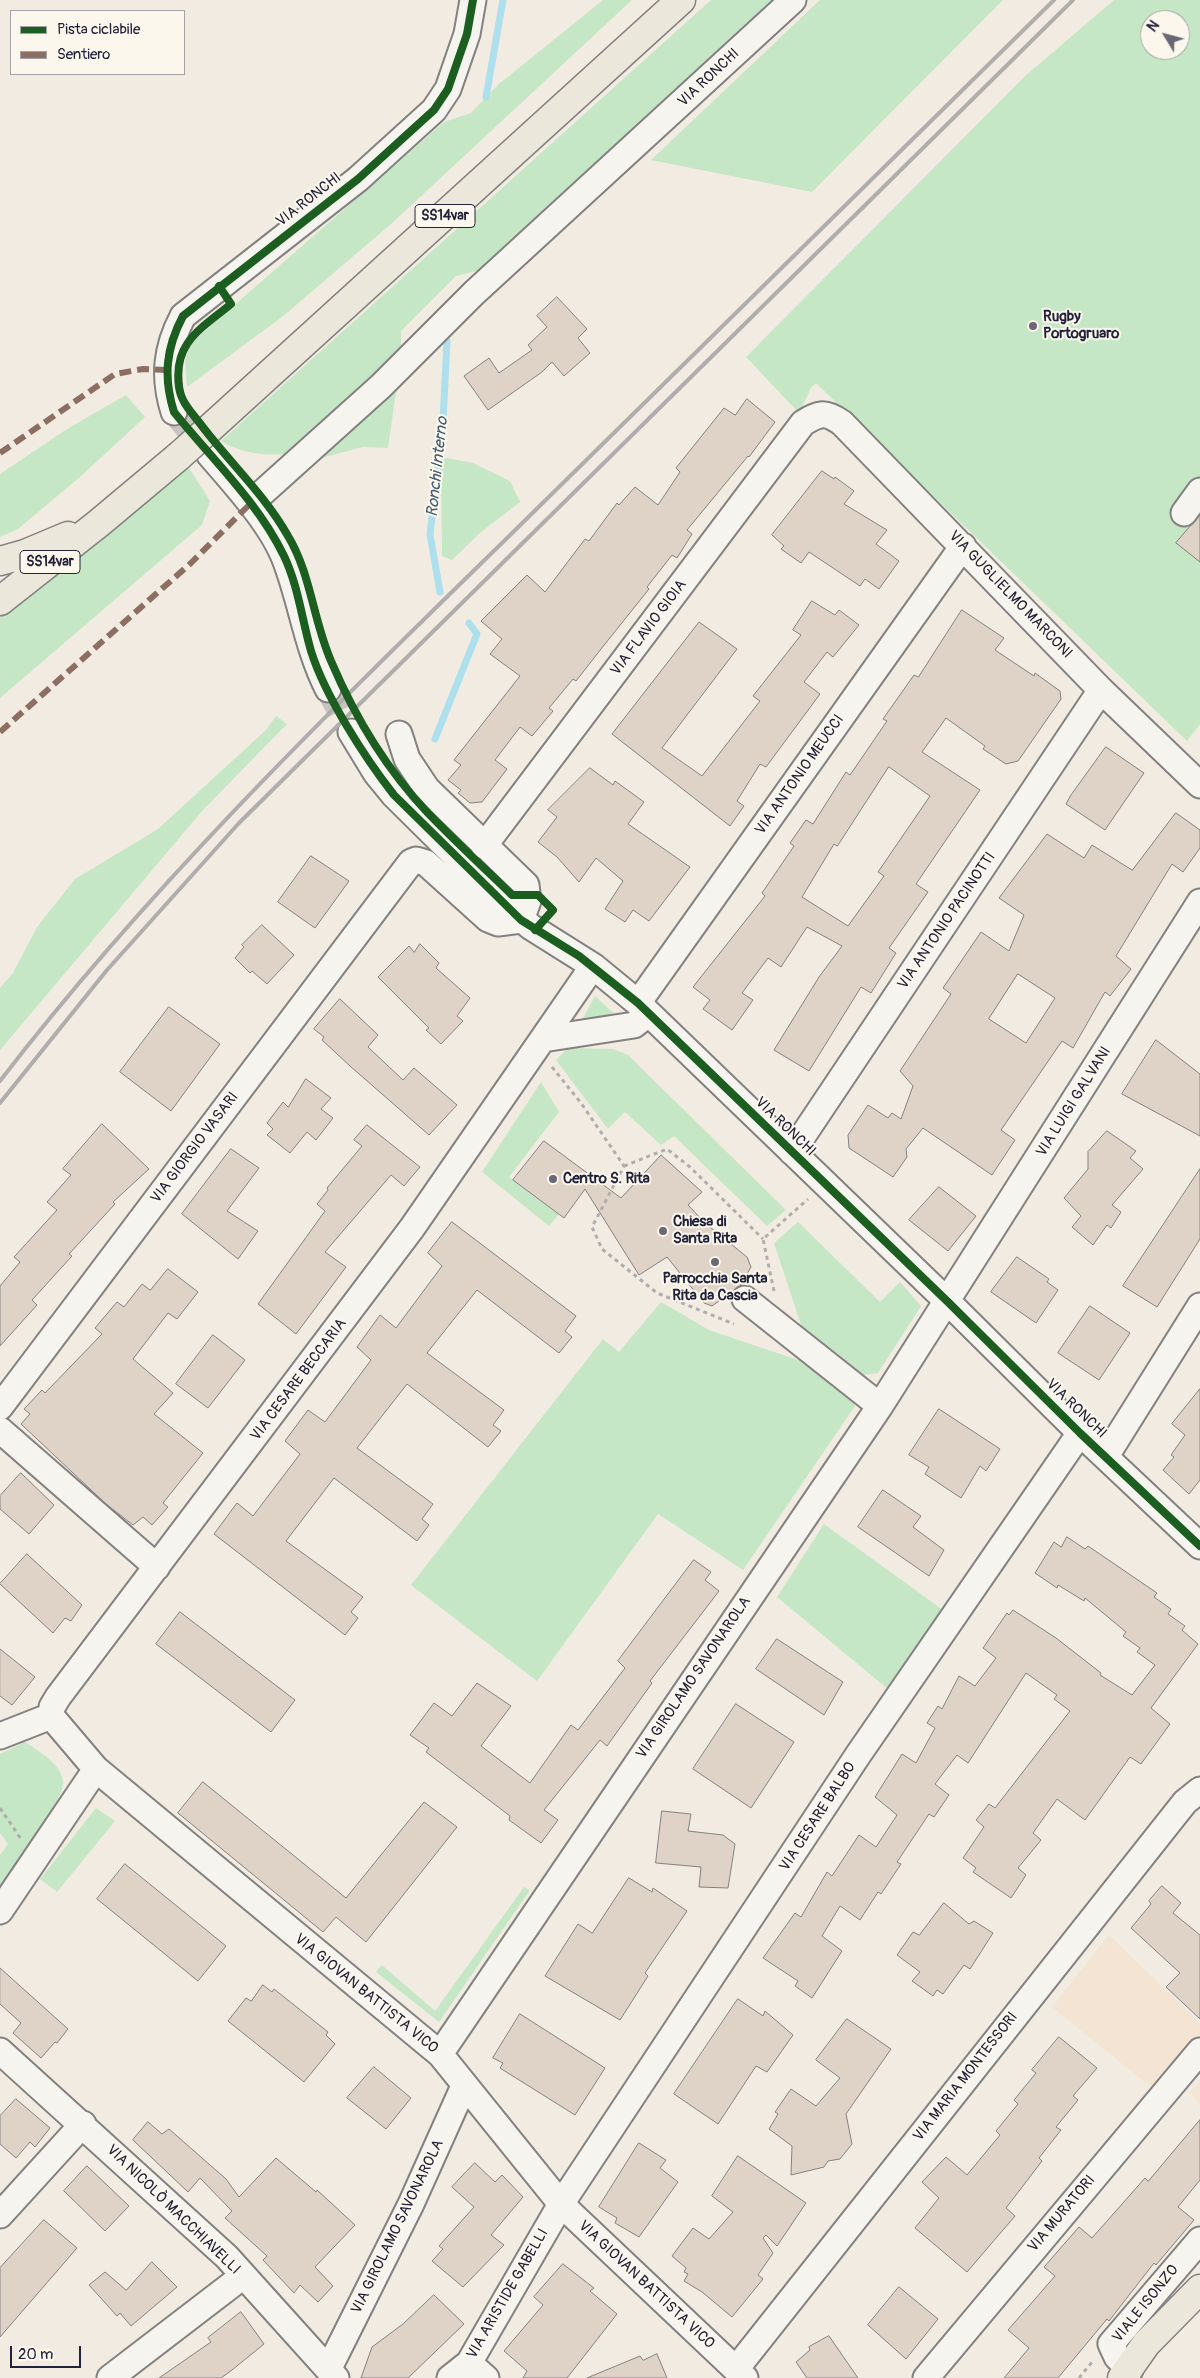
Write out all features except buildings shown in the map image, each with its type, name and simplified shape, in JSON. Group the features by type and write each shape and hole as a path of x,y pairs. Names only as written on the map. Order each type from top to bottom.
{"main road":[{"name":"SS14var","path":"0,601 99,523 179,456 209,442 682,0"},
{"name":"SS14var","path":"0,562 25,554 99,523"},
{"name":"VIALE ISONZO","path":"1126,2374 1146,2344 1200,2289"},
{"path":"1126,2374 1159,2351 1200,2316"}],"street":[{"name":"VIA RONCHI","path":"174,412 168,393 167,370 172,337 183,316 358,179 434,110 448,89 466,34 473,0"},
{"name":"VIA RONCHI","path":"251,503 381,386 474,293 793,0"},
{"name":"VIA GUGLIELMO MARCONI","path":"817,414 830,415 842,423 1102,690 1200,785"},
{"name":"VIA FLAVIO GIOIA","path":"484,846 803,423 817,414"},
{"path":"209,442 251,503 284,556 311,651 328,689"},
{"path":"1184,514 1200,491"},
{"name":"VIA ANTONIO MEUCCI","path":"643,1009 963,546"},
{"name":"VIA ANTONIO PACINOTTI","path":"792,1152 1102,690"},
{"name":"VIA RONCHI","path":"351,732 376,772 394,795 520,920 592,966 643,1009 948,1302 1080,1433 1200,1546"},
{"path":"399,734 407,760 427,789 526,885 528,901 520,920"},
{"name":"VIA GIORGIO VASARI","path":"0,1407 411,862 421,860 488,919 498,924 520,920"},
{"name":"VIA LUIGI GALVANI","path":"948,1302 1200,902"},
{"name":"VIA CESARE BECCARIA","path":"51,1716 52,1707 58,1696 412,1228 592,966"},
{"path":"539,1043 634,1025 643,1009"},
{"path":"745,1299 880,1406"},
{"name":"VIA GIROLAMO SAVONAROLA","path":"440,2054 880,1406 948,1302"},
{"path":"1106,1456 1200,1306"},
{"path":"0,1430 157,1567"},
{"name":"VIA CESARE BALBO","path":"561,2204 858,1755 1080,1433"},
{"path":"0,1736 51,1716"},
{"name":"VIA GIOVAN BATTISTA VICO","path":"51,1716 96,1769 440,2054 561,2204 743,2376"},
{"path":"0,1911 96,1769"},
{"name":"VIA MARIA MONTESSORI","path":"743,2376 1185,1802 1196,1791 1200,1790"},
{"name":"VIA MURATORI","path":"926,2378 1200,2051"},
{"name":"VIA NICOLÒ MACCHIAVELLI","path":"3,2057 83,2124 227,2257 242,2276 333,2373"},
{"name":"VIA GIROLAMO SAVONAROLA","path":"333,2373 412,2204 464,2086"},
{"path":"0,2215 83,2124"},
{"name":"VIA ARISTIDE GABELLI","path":"468,2373 561,2204"},
{"name":"VIALE ISONZO","path":"1126,2374 1111,2344 1200,2240"},
{"path":"110,2378 242,2276"}],"path":[{"path":"539,1043 624,1166"},
{"path":"667,1149 690,1168 763,1240 774,1290 768,1317 735,1324 702,1312 657,1293 602,1249 592,1227 624,1166 667,1149"},
{"path":"763,1240 825,1183"},
{"path":"0,1808 35,1860"}],"shaded area":[{"path":"1109,1935 1200,2023 1200,2038 1156,2091 1052,2007"},
{"path":"1200,2081 1200,2104 1189,2093"}],"green space":[{"path":"603,0 632,0 391,224 282,317 187,387 185,361 191,343 444,122 471,113 499,84"},
{"path":"711,0 779,0 488,268 456,276 401,331 401,351 286,454 252,453 221,441"},
{"path":"820,0 1003,0 812,192 651,160"},
{"name":"Rugby Portogruaro","path":"1114,0 1200,0 1200,724 1187,741 816,383 811,388 799,413 746,357 1024,77"},
{"path":"397,385 388,448 363,447 310,461"},
{"path":"126,395 145,417 81,476 18,529 0,537 0,474 67,429"},
{"path":"441,457 473,463 510,481 520,502 481,532 452,560 442,556"},
{"path":"184,460 210,501 202,525 0,698 0,613"},
{"path":"276,716 287,724 202,811 0,1050 0,988 13,973 37,927 75,879 158,829 266,730"},
{"path":"595,996 619,1018 578,1027"},
{"path":"568,1048 613,1049 628,1055 786,1210 767,1226 674,1136 661,1145 625,1112 608,1129 556,1060"},
{"path":"541,1082 559,1112 509,1177 559,1214 549,1226 482,1172"},
{"path":"798,1222 880,1302 900,1282 921,1306 878,1373 864,1375 812,1341 802,1328 774,1243"},
{"path":"661,1302 709,1330 798,1360 853,1397 855,1406 743,1570 658,1514 537,1681 411,1585 603,1339 619,1352"},
{"path":"824,1524 943,1610 889,1690 777,1597"},
{"path":"25,1742 55,1765 62,1777 63,1784 55,1806 0,1886 0,1855 8,1844 0,1833 0,1754"},
{"path":"96,1808 115,1821 57,1892 40,1879"},
{"path":"524,1887 530,1890 439,2022 376,1972 382,1965 435,2011"}],"waterway":[{"name":"Ronchi Interno","path":"486,97 503,0"},
{"name":"Ronchi Interno","path":"440,592 430,534 443,422 447,341"},
{"name":"Ronchi Interno","path":"435,739 477,634 469,623"}],"tunnel":[{"path":"174,412 209,454"},
{"path":"328,689 351,732"}],"railway":[{"path":"0,1081 57,1009 178,870 305,737 1054,0"},
{"path":"0,1103 107,970 239,823 1073,0"}],"marked path":[{"path":"0,453 115,374 143,369 167,370"},
{"path":"0,732 191,563 251,503"}],"cycle path":[{"path":"473,0 467,34 448,89 434,110 358,179 183,316 173,340 168,363 168,387 174,412 248,499 273,536 284,556 293,579 317,669 347,726 394,795 521,920 579,956 638,1003 948,1302 1080,1433 1200,1546"},
{"path":"219,286 231,304 200,329 185,348 180,359 178,372 182,398 213,440 269,507 288,536 302,566 331,661 350,701 385,760 428,813 512,895 538,895 553,910 535,930"}],"place":[{"name":"Rugby Portogruaro","path":"1033,326"},
{"name":"Centro S. Rita","path":"553,1179"},
{"name":"Chiesa di Santa Rita","path":"663,1231"},
{"name":"Parrocchia Santa Rita da Cascia","path":"715,1262"}]}
